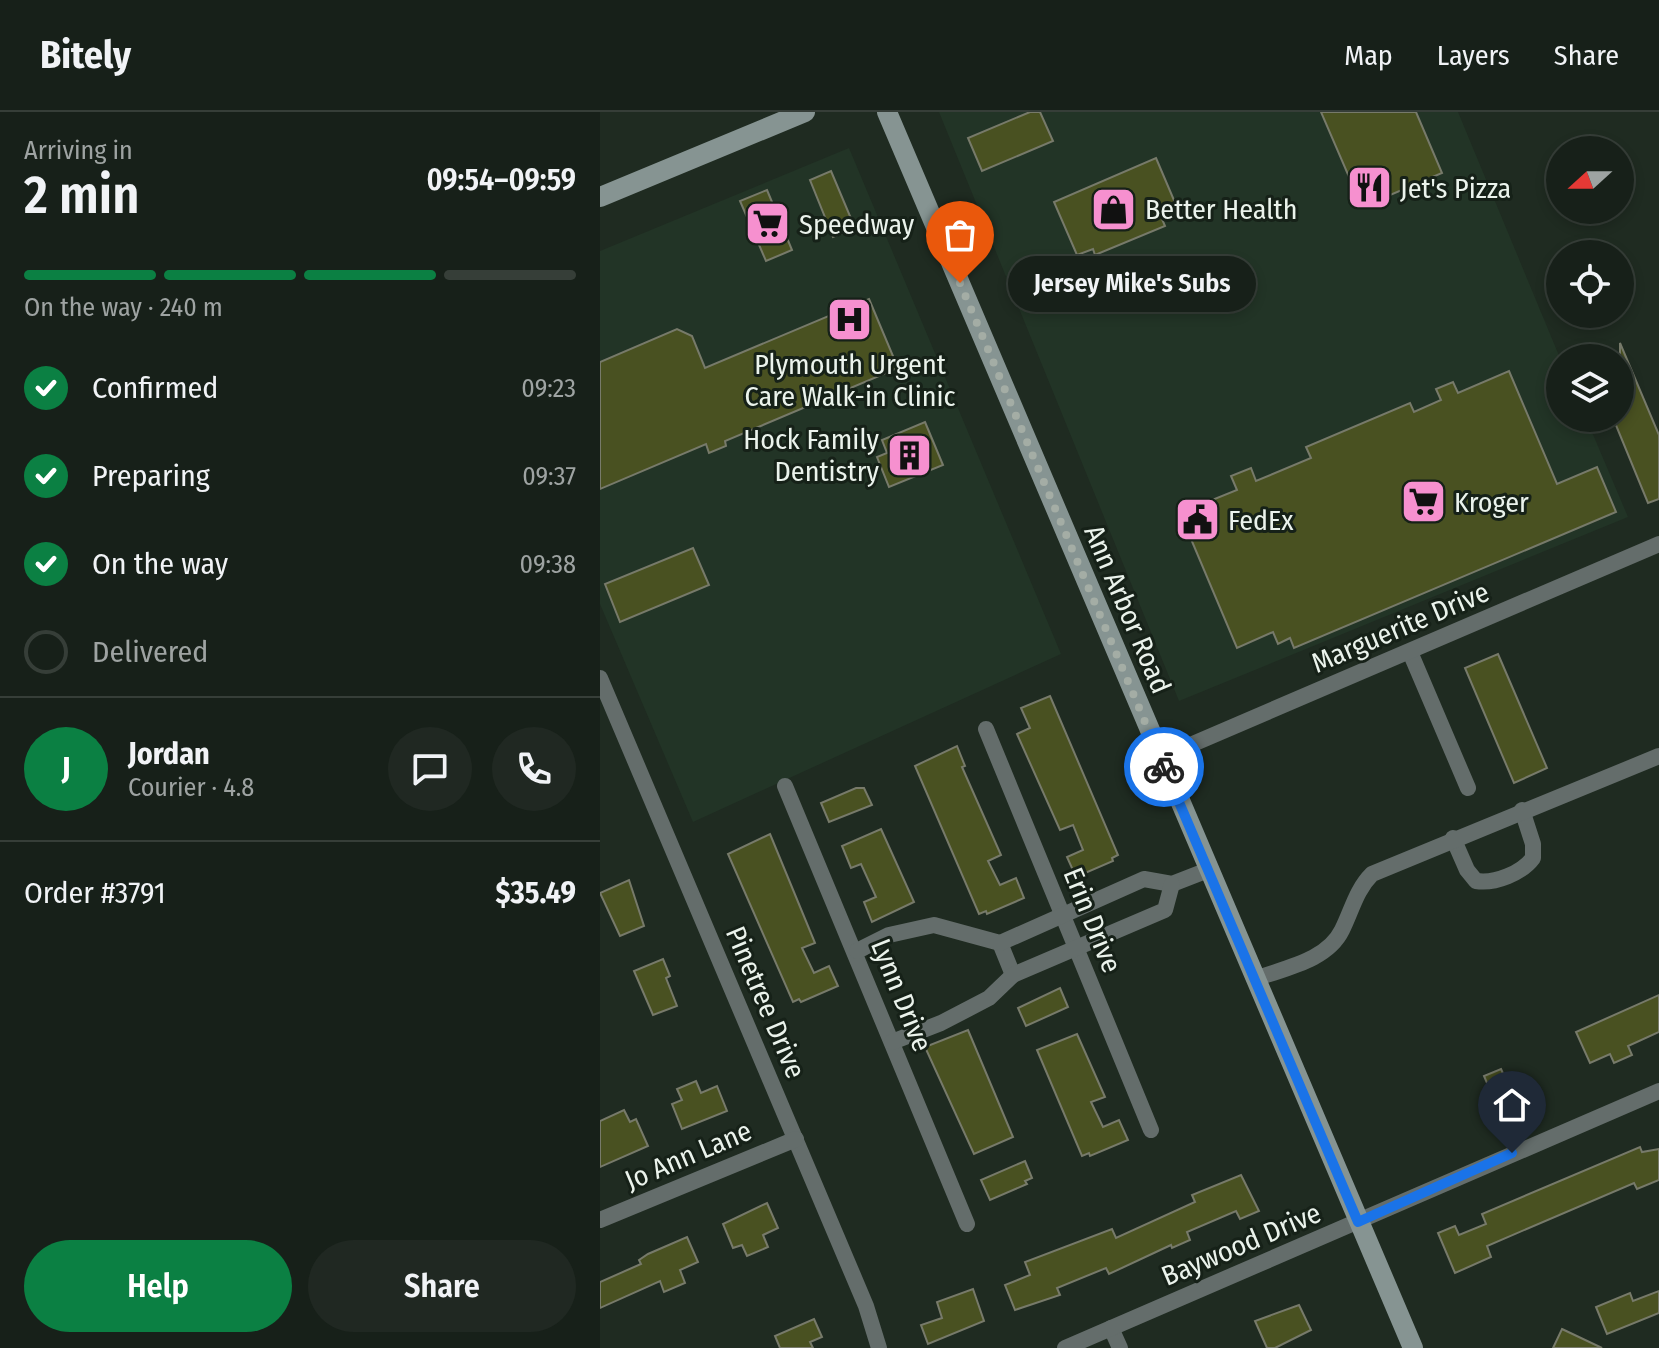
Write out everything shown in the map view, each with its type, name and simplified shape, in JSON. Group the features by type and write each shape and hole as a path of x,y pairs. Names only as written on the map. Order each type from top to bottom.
{"main road":[{"path":"600,197 805,112"},
{"name":"Ann Arbor Road","path":"887,112 1413,1348"}],"street":[{"name":"Marguerite Drive","path":"1160,758 1659,544"},
{"path":"1410,652 1468,788"},
{"name":"Pinetree Drive","path":"600,678 866,1306 879,1348"},
{"name":"Erin Drive","path":"986,729 1151,1130"},
{"path":"1255,979 1329,948 1341,934 1362,884 1372,874 1453,838 1659,756"},
{"name":"Lynn Drive","path":"785,786 857,951 967,1224"},
{"path":"1453,838 1467,870 1476,881 1489,882 1508,875 1529,863 1534,852 1522,810"},
{"path":"857,951 889,935 934,925 1000,943 1144,879 1172,884 1208,870"},
{"path":"892,1042 941,1023 989,998 1013,975 1165,910 1172,884"},
{"path":"1000,943 1013,975"},
{"name":"Baywood Drive","path":"1065,1348 1659,1091"},
{"name":"Jo Ann Lane","path":"600,1220 796,1139"},
{"path":"1111,1328 1120,1348"}],"shaded area":[{"path":"939,112 1458,112 1554,344 1546,344 1546,432 1592,432 1628,517 1179,701"},
{"path":"849,148 1061,654 693,822 600,604 600,251"}],"building":[{"path":"1030,112 1040,112 1053,141 982,171 968,138"},
{"path":"1321,112 1416,112 1442,173 1362,207"},
{"path":"1156,158 1179,212 1162,219 1165,226 1095,255 1093,249 1077,255 1054,202"},
{"path":"831,171 855,228 833,237 810,180"},
{"path":"767,190 792,250 766,261 740,201"},
{"path":"869,299 898,368 725,441 726,446 709,453 706,444 600,489 600,362 677,329 692,336 705,368"},
{"name":"Kroger","path":"1509,371 1557,484 1597,467 1616,512 1294,648 1290,638 1278,644 1273,632 1237,648 1180,513 1237,490 1231,476 1251,468 1256,481 1311,458 1306,447 1410,403 1414,412 1441,400 1436,389 1453,382 1458,393"},
{"path":"1634,376 1659,435 1659,499 1648,503 1619,432 1634,432"},
{"name":"Hock Family Dentistry","path":"925,422 943,465 889,487 877,457 887,453 882,440"},
{"path":"693,548 709,585 620,622 605,584"},
{"path":"1498,654 1547,768 1514,783 1465,668"},
{"path":"1050,696 1118,855 1112,858 1113,861 1076,877 1067,857 1083,850 1073,825 1060,830 1017,734 1030,728 1021,708"},
{"path":"957,746 965,766 962,767 1001,855 988,861 1000,885 1016,878 1024,898 987,914 986,911 979,914 915,766"},
{"path":"856,788 864,788 872,805 829,822 821,803"},
{"path":"881,829 914,902 872,922 864,902 876,897 861,864 851,868 842,846"},
{"path":"770,834 815,943 802,948 814,973 829,966 838,986 801,1002 799,999 793,1002 728,854"},
{"path":"629,880 644,926 620,936 600,893"},
{"path":"663,959 670,976 666,978 677,1006 653,1015 634,971"},
{"path":"1060,988 1068,1007 1026,1026 1018,1008"},
{"path":"1659,995 1659,1032 1628,1046 1632,1055 1614,1063 1610,1054 1590,1063 1576,1032"},
{"path":"968,1030 1013,1137 974,1154 925,1047"},
{"path":"1077,1034 1105,1097 1091,1102 1103,1127 1119,1120 1128,1140 1090,1156 1089,1153 1082,1156 1037,1050"},
{"path":"1501,1069 1505,1078 1510,1076 1513,1083 1527,1077 1537,1099 1512,1110 1510,1106 1499,1111 1484,1076"},
{"path":"696,1081 701,1093 717,1086 727,1111 682,1129 672,1104 682,1100 677,1089"},
{"path":"624,1110 630,1122 636,1119 648,1146 600,1167 600,1121"},
{"path":"1640,1147 1642,1152 1659,1149 1659,1180 1637,1189 1634,1183 1487,1246 1491,1257 1455,1273 1438,1233 1455,1226 1459,1235 1486,1224 1482,1214"},
{"path":"1025,1161 1032,1178 1025,1181 1027,1184 990,1200 981,1180"},
{"path":"1241,1175 1259,1211 1240,1219 1236,1211 1187,1232 1190,1240 1172,1248 1171,1245 1109,1274 1106,1268 1057,1288 1060,1295 1015,1310 1005,1285 1030,1275 1025,1262 1112,1229 1116,1238 1195,1202 1192,1195"},
{"path":"767,1203 778,1228 763,1235 768,1247 747,1256 742,1245 733,1248 723,1224"},
{"path":"687,1237 698,1262 680,1270 685,1283 664,1292 660,1281 600,1308 600,1282 641,1264 639,1260 648,1254"},
{"path":"973,1289 984,1321 928,1344 921,1325 942,1318 937,1302"},
{"path":"1659,1291 1659,1313 1607,1334 1596,1307 1630,1293 1633,1301"},
{"path":"1299,1305 1311,1330 1275,1348 1267,1348 1255,1321"},
{"path":"814,1319 822,1337 810,1342 813,1348 780,1348 775,1336"},
{"path":"1562,1329 1602,1348 1553,1348"}],"way so far":[{"path":"960,283 1164,767"}],"place":[{"name":"Jet's Pizza","path":"1369,188"},
{"name":"Better Health","path":"1114,209"},
{"name":"Speedway","path":"768,224"},
{"name":"Jersey Mike's Subs","path":"960,283"},
{"name":"Plymouth Urgent Care Walk-in Clinic","path":"850,319"},
{"name":"Hock Family Dentistry","path":"910,455"},
{"name":"Kroger","path":"1423,502"},
{"name":"FedEx","path":"1197,520"}],"route":[{"path":"1164,767 1358,1222 1512,1153"}]}
